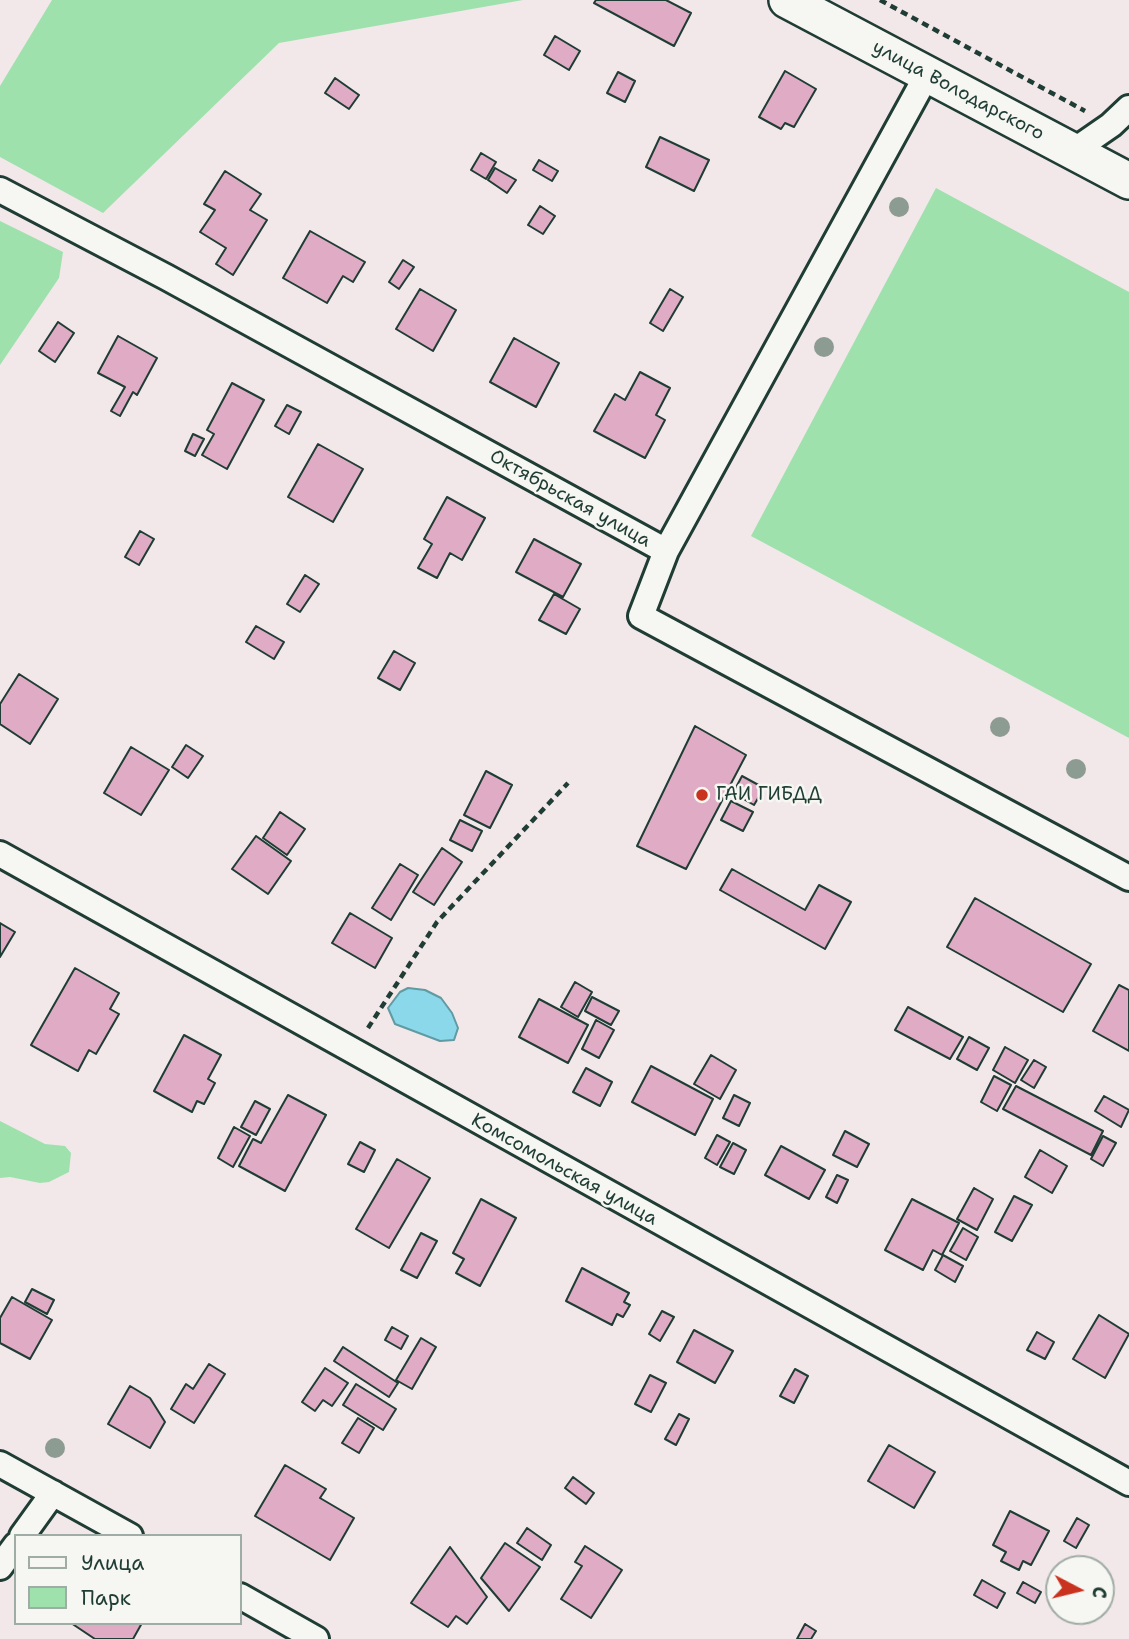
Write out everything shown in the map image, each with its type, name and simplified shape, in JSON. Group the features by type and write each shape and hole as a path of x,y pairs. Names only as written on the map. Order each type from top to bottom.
{"street":[{"name":"улица Володарского","path":"787,0 1129,181"},
{"path":"666,551 928,73"},
{"path":"1072,152 1120,116"},
{"name":"Октябрьская улица","path":"0,190 166,277 666,551 641,615 1129,878"},
{"name":"Комсомольская улица","path":"0,854 1129,1483"},
{"path":"0,1464 126,1534"},
{"path":"23,1534 53,1493"},
{"path":"0,1567 14,1548"},
{"path":"242,1597 317,1639"}],"path":[{"path":"880,0 1120,116"},
{"path":"354,1053 377,1011 437,922 568,783"}],"green space":[{"path":"52,0 523,0 279,43 103,213 0,157 0,86"},
{"path":"936,188 1129,292 1129,738 751,536"},
{"path":"0,221 63,252 59,278 0,365"},
{"path":"0,1121 45,1144 65,1146 71,1153 69,1172 49,1182 40,1183 10,1177 0,1178"}],"water":[{"path":"408,988 425,990 441,998 452,1013 458,1028 454,1040 440,1041 395,1024 388,1008 400,992"}],"building":[{"path":"596,0 666,0 691,13 674,46 594,3"},
{"path":"555,36 580,51 569,70 544,55"},
{"path":"785,71 816,89 794,127 785,123 781,129 759,117"},
{"path":"618,72 635,81 625,102 607,93"},
{"path":"335,78 359,95 349,109 325,93"},
{"path":"660,137 709,160 694,191 646,167"},
{"path":"481,153 496,162 486,179 471,170"},
{"path":"539,160 558,171 552,181 533,170"},
{"path":"495,168 516,180 507,193 488,180"},
{"path":"225,171 261,194 250,210 267,220 233,275 216,264 226,248 200,232 215,210 204,204"},
{"path":"540,206 555,216 543,234 528,225"},
{"path":"310,231 365,262 353,282 343,276 327,303 283,278"},
{"path":"403,260 414,267 399,289 389,282"},
{"path":"420,289 456,310 433,351 396,329"},
{"path":"670,289 683,297 663,331 650,323"},
{"path":"58,322 74,333 55,362 39,351"},
{"path":"118,336 157,358 137,395 133,392 120,416 111,411 125,387 98,373"},
{"path":"514,338 559,363 536,407 490,382"},
{"path":"640,372 670,388 656,415 665,420 645,458 594,431 615,394 625,400"},
{"path":"232,383 264,400 227,469 202,455 214,434 207,430"},
{"path":"287,405 301,412 289,434 275,426"},
{"path":"193,434 204,439 195,456 185,451"},
{"path":"318,444 363,469 333,522 288,497"},
{"path":"447,497 485,518 462,560 450,553 437,578 418,568 432,544 424,539"},
{"path":"140,531 154,539 139,565 125,557"},
{"path":"534,539 581,564 563,597 516,572"},
{"path":"305,575 319,584 300,612 287,604"},
{"path":"554,594 580,609 566,634 539,620"},
{"path":"256,626 284,642 274,659 246,642"},
{"path":"394,651 415,663 400,690 378,678"},
{"path":"19,674 58,699 30,744 0,724 0,704"},
{"path":"695,726 746,755 686,869 637,846"},
{"path":"186,745 203,756 188,778 172,767"},
{"path":"131,747 169,770 141,815 104,793"},
{"path":"486,771 512,785 490,828 464,815"},
{"path":"742,776 764,788 754,805 733,793"},
{"path":"731,801 753,812 743,831 721,820"},
{"path":"280,812 305,829 287,855 263,838"},
{"path":"460,820 482,831 472,851 450,840"},
{"path":"256,836 291,861 268,894 232,869"},
{"path":"442,848 462,862 434,905 413,892"},
{"path":"400,864 418,875 391,920 372,908"},
{"path":"732,869 805,910 819,885 851,902 825,949 720,890"},
{"path":"975,898 1091,964 1063,1012 947,947"},
{"path":"350,913 392,938 375,968 332,943"},
{"path":"0,923 15,932 0,957"},
{"path":"75,968 119,993 110,1009 119,1014 96,1054 89,1050 78,1071 31,1045"},
{"path":"575,982 592,992 578,1017 561,1007"},
{"path":"1119,985 1129,990 1129,1051 1093,1031"},
{"path":"592,997 619,1011 611,1025 585,1011"},
{"path":"539,999 588,1025 568,1063 519,1037"},
{"path":"908,1007 963,1037 950,1059 895,1030"},
{"path":"596,1020 614,1030 599,1058 582,1049"},
{"path":"184,1035 221,1055 208,1079 215,1083 204,1104 197,1101 192,1112 154,1091"},
{"path":"969,1037 989,1048 977,1070 957,1059"},
{"path":"1005,1047 1028,1060 1015,1083 993,1070"},
{"path":"711,1055 736,1070 720,1099 694,1084"},
{"path":"1034,1060 1046,1067 1034,1088 1021,1080"},
{"path":"651,1066 713,1099 695,1135 632,1102"},
{"path":"586,1068 612,1082 600,1106 573,1092"},
{"path":"994,1076 1011,1085 997,1111 981,1102"},
{"path":"1016,1086 1103,1131 1091,1155 1003,1109"},
{"path":"288,1095 326,1115 285,1191 239,1166 253,1139 261,1143"},
{"path":"734,1095 750,1103 739,1126 723,1118"},
{"path":"1104,1096 1129,1110 1121,1127 1095,1111"},
{"path":"255,1101 270,1109 256,1135 241,1127"},
{"path":"234,1127 250,1136 233,1167 218,1158"},
{"path":"845,1131 869,1144 857,1167 833,1155"},
{"path":"717,1135 730,1142 717,1165 705,1158"},
{"path":"1103,1136 1116,1143 1103,1166 1091,1159"},
{"path":"360,1142 375,1150 364,1172 348,1164"},
{"path":"733,1143 746,1150 734,1174 720,1167"},
{"path":"781,1146 825,1170 809,1199 765,1175"},
{"path":"1040,1150 1067,1166 1052,1193 1025,1177"},
{"path":"397,1159 430,1178 389,1248 356,1229"},
{"path":"837,1175 848,1180 837,1203 826,1197"},
{"path":"974,1188 993,1199 977,1230 957,1219"},
{"path":"1014,1196 1032,1205 1012,1241 995,1232"},
{"path":"481,1199 516,1218 480,1286 456,1273 464,1259 453,1253"},
{"path":"912,1199 959,1223 942,1255 933,1250 923,1270 885,1250"},
{"path":"963,1228 978,1237 966,1260 950,1251"},
{"path":"421,1233 437,1241 417,1278 401,1270"},
{"path":"943,1255 963,1266 955,1282 935,1270"},
{"path":"582,1268 629,1293 624,1302 630,1305 623,1317 617,1314 612,1325 566,1301"},
{"path":"32,1289 54,1300 47,1314 25,1302"},
{"path":"12,1297 52,1320 30,1359 0,1343 0,1318"},
{"path":"662,1311 674,1317 660,1341 649,1334"},
{"path":"1099,1315 1129,1334 1105,1378 1073,1359"},
{"path":"392,1327 408,1336 401,1349 385,1340"},
{"path":"694,1330 733,1351 715,1383 677,1362"},
{"path":"1037,1332 1054,1342 1045,1359 1027,1350"},
{"path":"421,1338 436,1347 412,1389 396,1380"},
{"path":"343,1347 398,1383 389,1397 334,1361"},
{"path":"209,1364 225,1374 194,1423 171,1409 186,1384 193,1389"},
{"path":"325,1368 348,1383 332,1406 323,1400 315,1411 302,1402"},
{"path":"795,1369 808,1376 794,1403 780,1396"},
{"path":"650,1375 666,1383 651,1412 635,1404"},
{"path":"356,1384 396,1409 383,1430 343,1405"},
{"path":"130,1386 150,1398 165,1422 150,1448 108,1424"},
{"path":"679,1414 689,1419 676,1445 665,1439"},
{"path":"358,1418 374,1428 359,1453 342,1443"},
{"path":"889,1445 935,1472 914,1508 868,1481"},
{"path":"285,1465 326,1489 320,1498 354,1518 330,1560 255,1516"},
{"path":"573,1477 594,1493 586,1504 565,1488"},
{"path":"1010,1511 1049,1531 1031,1565 1023,1561 1019,1570 1001,1561 1006,1552 993,1545"},
{"path":"1077,1518 1089,1525 1076,1548 1064,1541"},
{"path":"527,1528 551,1545 542,1560 517,1543"},
{"path":"505,1543 540,1567 509,1611 481,1578"},
{"path":"585,1546 622,1570 591,1618 561,1599 582,1566 575,1562"},
{"path":"450,1547 487,1597 467,1624 456,1616 448,1627 411,1603"},
{"path":"982,1580 1005,1593 997,1608 974,1595"},
{"path":"1023,1582 1041,1592 1035,1603 1017,1593"},
{"path":"805,1624 816,1631 811,1639 797,1639"},
{"path":"74,1625 141,1625 133,1639 95,1639"}],"place":[{"name":"ГАИ ГИБДД","path":"702,795"}]}
